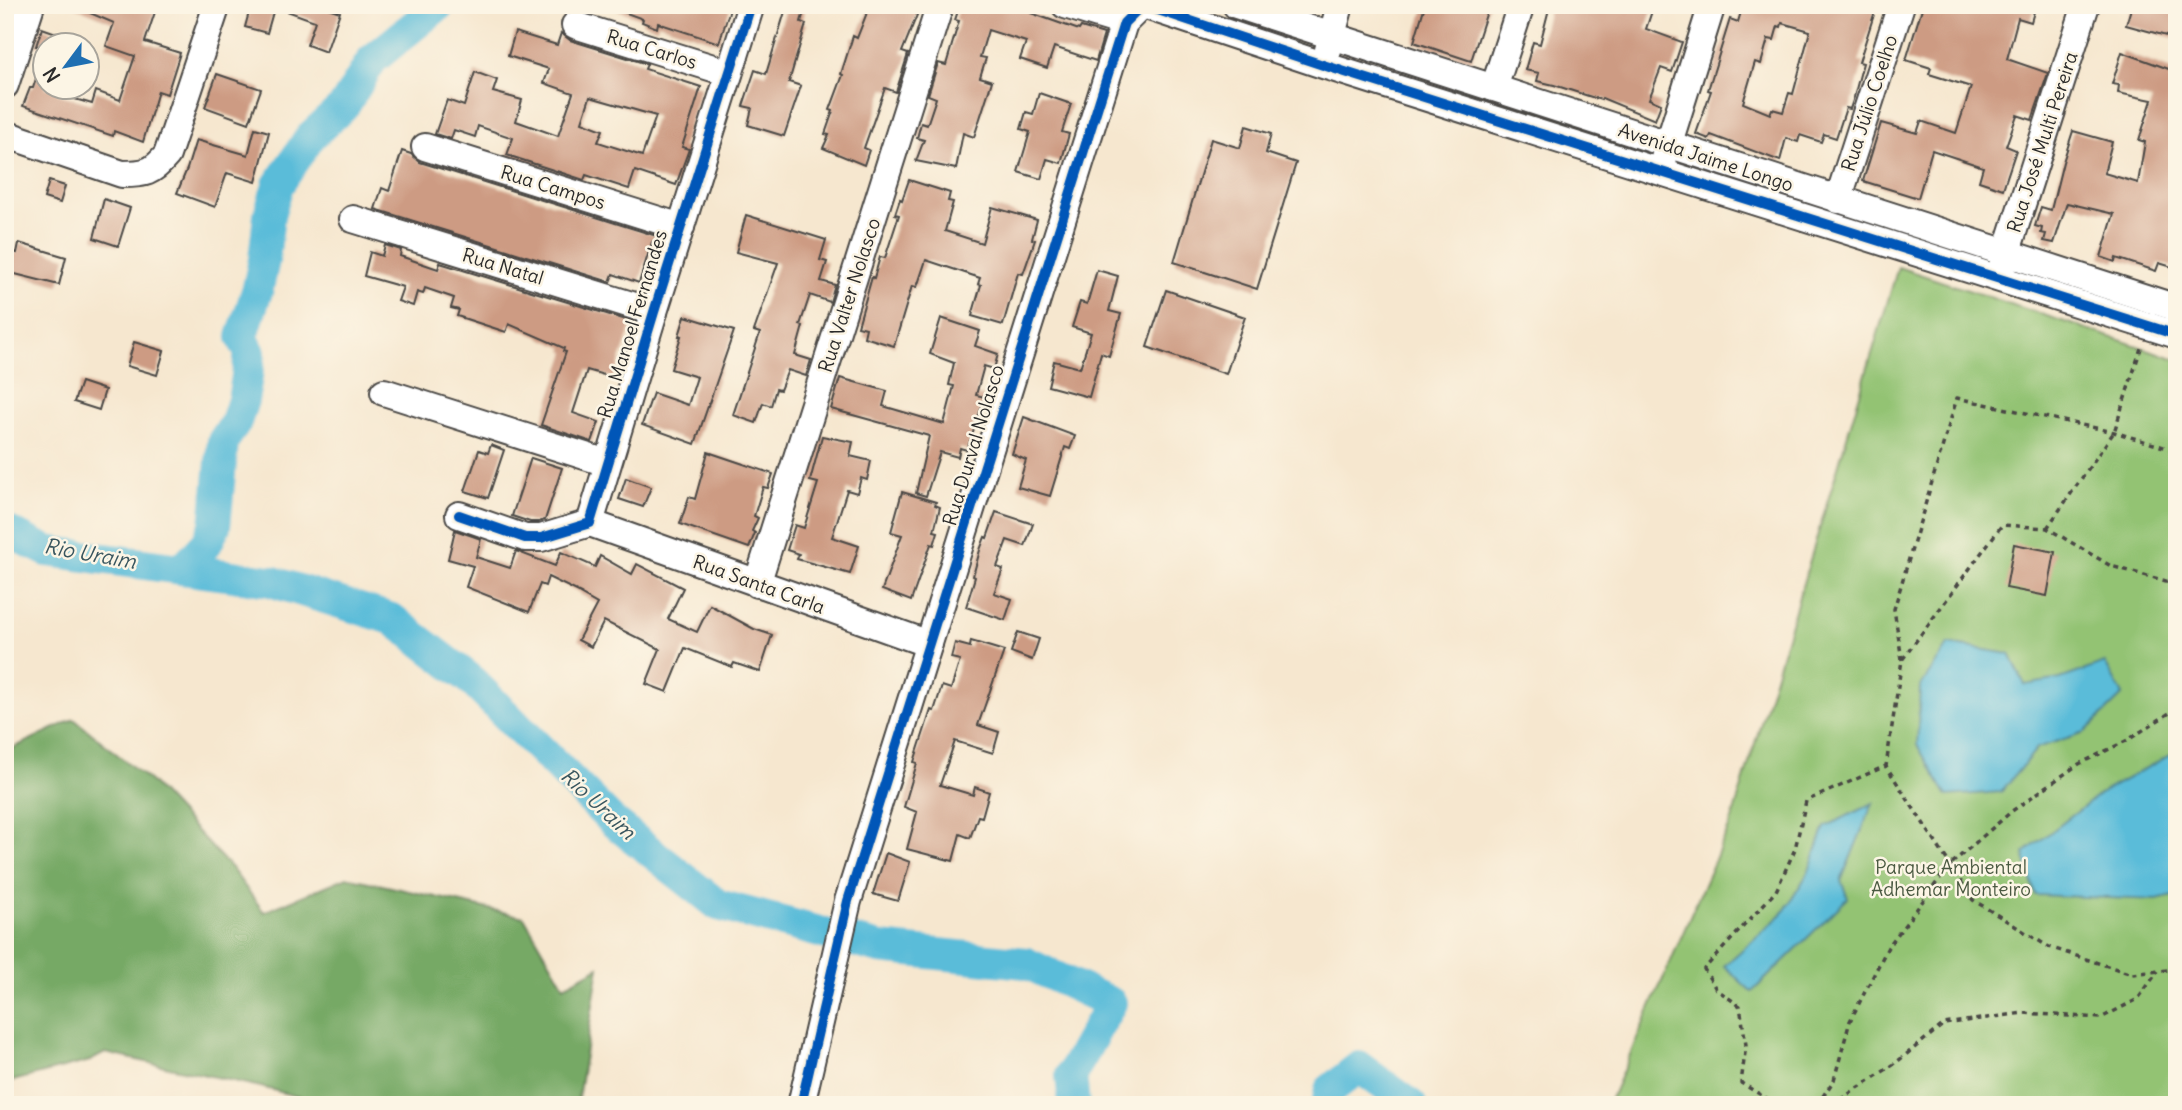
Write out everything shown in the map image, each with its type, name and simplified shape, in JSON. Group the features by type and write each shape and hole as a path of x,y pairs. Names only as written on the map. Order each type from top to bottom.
{"street":[{"path":"5,85 31,5"},
{"path":"5,134 122,174 142,174 156,168 167,155 217,5"},
{"name":"Rua Manoel Fernandes","path":"590,523 751,5"},
{"name":"Rua Valter Nolasco","path":"757,584 940,5"},
{"path":"1065,5 1137,11 1323,65 2177,335"},
{"name":"Avenida Jaime Longo","path":"1236,5 2177,308"},
{"path":"1323,65 1340,5"},
{"path":"1494,88 1521,5"},
{"path":"1660,171 1712,5"},
{"name":"Rua Júlio Coelho","path":"1838,200 1900,5"},
{"name":"Rua José Multi Pereira","path":"1998,279 2086,5"},
{"name":"Rua Durval Nolasco","path":"801,1105 848,901 929,644 1137,11"},
{"name":"Rua Carlos","path":"575,25 729,73"},
{"name":"Rua Campos","path":"425,147 681,227"},
{"name":"Rua Natal","path":"352,219 654,312"},
{"path":"384,392 607,463"},
{"path":"460,515 525,538 541,538 590,523"},
{"name":"Rua Santa Carla","path":"590,523 929,644"}],"path":[{"path":"2047,528 2114,432 2148,326"},
{"path":"2177,451 2114,432 1957,398 1894,609 1902,660 1886,766 1973,900 2049,947 2132,974 2177,969"},
{"path":"1902,660 2002,524 2047,528 2111,566 2177,584"},
{"path":"1817,1105 1834,1080 1850,1020 1888,947 1950,865 2012,811 2079,764 2128,740 2177,708"},
{"path":"1778,1105 1741,1083 1746,1045 1740,1006 1716,989 1703,969 1776,891 1795,849 1806,801 1886,766"},
{"path":"1832,1105 1893,1065 1944,1024 2023,1013 2101,1018 2138,999 2158,971"}],"green space":[{"name":"Parque Ambiental Adhemar Monteiro","path":"1898,267 2177,359 2177,1105 1608,1105 1731,823"},
{"path":"74,719 151,782 231,868 264,912 347,877 524,917 564,986 599,967 577,1105 330,1105 105,1053 90,1061 5,1083 5,752"}],"water":[{"path":"1949,644 2010,654 2025,685 2060,679 2105,663 2123,695 2085,732 2037,748 2001,792 1947,796 1917,745 1920,687"},
{"path":"2177,751 2177,895 2157,900 2035,895 2024,853 2104,791"},
{"path":"1873,803 1841,881 1848,898 1752,992 1724,966 1783,913 1808,873 1825,827"}],"building":[{"path":"71,5 133,5 155,12 145,42 180,53 167,94 158,91 143,142 114,131 113,136 23,106 30,88 32,102 92,104 102,102 102,93 120,100 135,56 106,46 114,23"},
{"path":"251,5 275,5 267,33 245,27"},
{"path":"276,5 319,5 340,12 326,52 307,45 315,21"},
{"path":"610,5 720,5 730,9 719,43 658,23 657,28"},
{"path":"787,5 806,5 801,22 806,24 789,82 801,86 784,136 748,125 752,108 743,106 755,70 766,74"},
{"path":"870,5 921,5 902,52 908,54 896,92 885,88 864,148 869,150 864,165 823,148 829,135 825,134 833,111 830,110 853,36 857,38"},
{"path":"960,5 1033,5 1031,13 1079,30 1081,27 1104,34 1096,61 1054,47 1047,68 1020,59 1026,42 988,30 980,57 986,58 980,77 992,81 974,137 963,133 956,169 916,161 924,140 917,138 921,123 927,125 936,98 928,95 938,63 946,65 959,21 955,20"},
{"path":"1425,5 1489,5 1471,61 1414,42"},
{"path":"1550,5 1654,5 1646,29 1682,42 1672,72 1661,68 1649,99 1661,104 1655,120 1602,98 1601,100 1537,81 1539,73 1525,70 1533,42 1540,44"},
{"path":"1743,5 1877,5 1859,62 1863,63 1854,97 1850,109 1846,108 1836,138 1824,134 1821,142 1800,135 1798,142 1786,138 1780,161 1711,135 1709,139 1696,134 1711,91 1708,90 1730,19 1738,22","holes":["1782,23 1810,31 1793,94 1789,93 1783,112 1772,109 1770,114 1743,103 1755,62 1761,64 1768,39 1774,40 1778,26 1781,27"]},
{"path":"1923,5 2036,5 2031,22 2018,18 2007,59 2048,73 2032,120 2017,115 2006,146 2016,150 2003,189 1979,181 1983,167 1932,150 1918,198 1863,181 1881,123 1917,133 1921,121 1956,133 1971,87 1929,74 1931,68 1906,60"},
{"path":"2132,5 2177,5 2177,39 2126,25"},
{"path":"515,32 557,45 561,33 570,40 647,64 645,69 701,87 682,147 689,149 676,185 635,171 629,189 586,175 584,180 507,155 513,138 478,126 475,137 454,130 451,139 435,134 447,100 464,106 475,72 497,80 493,92 522,100 516,121 558,136 573,93 544,83 549,69 508,56","holes":["590,97 656,116 642,156 598,142 603,130 582,122"]},
{"path":"2122,52 2177,72 2177,251 2172,267 2159,263 2156,271 2116,258 2115,262 2101,257 2114,214 2067,203 2054,243 2044,241 2046,234 2041,233 2042,228 2035,226 2041,207 2051,210 2073,131 2112,142 2104,173 2138,183 2145,142 2139,140 2152,100 2118,93 2119,85 2112,84"},
{"path":"217,74 261,89 249,123 205,107"},
{"path":"1039,93 1071,104 1062,132 1069,134 1061,163 1047,159 1041,179 1018,172 1030,132 1021,129 1026,112 1033,114"},
{"path":"1246,126 1271,134 1266,153 1296,163 1257,289 1174,262 1211,139 1240,148"},
{"path":"255,128 269,132 256,182 227,173 215,207 177,193 196,140 248,155"},
{"path":"402,151 411,154 420,162 660,237 659,244 652,242 639,283 613,274 610,282 375,209 382,188 389,191"},
{"path":"909,180 950,193 948,201 953,202 945,231 982,243 992,207 1037,220 1032,239 1035,240 1023,274 1018,273 1003,325 972,316 981,285 978,284 980,278 926,260 917,287 912,286 894,346 864,337 866,328 858,326 872,277 874,278 880,257 885,258 899,215 895,214"},
{"path":"49,181 65,186 60,203 44,198"},
{"path":"104,199 130,208 118,246 94,238"},
{"path":"746,215 826,240 820,260 827,262 821,281 835,285 830,302 810,295 800,325 803,326 795,355 811,360 806,376 788,370 780,390 776,389 771,406 763,403 756,423 733,415 760,333 754,331 778,263 736,252"},
{"path":"19,243 66,257 59,285 7,272 11,252 17,253"},
{"path":"385,245 401,250 400,256 438,269 440,263 633,322 614,378 587,370 573,413 599,422 592,442 541,425 566,352 563,351 564,348 509,324 506,332 457,316 459,310 451,308 454,298 425,288 423,294 417,292 413,306 398,301 403,287 364,276 370,252 382,256"},
{"path":"1097,270 1118,276 1109,311 1121,314 1109,356 1101,353 1089,397 1048,386 1054,361 1080,368 1091,333 1072,327 1080,302 1087,304"},
{"path":"1166,290 1245,317 1226,374 1147,347"},
{"path":"685,316 734,331 695,444 642,425 653,393 688,405 697,377 671,369"},
{"path":"941,318 980,331 975,346 998,354 994,369 984,366 976,395 985,397 967,450 960,448 958,457 940,452 926,496 916,493 929,436 831,409 840,378 887,391 883,406 944,424 954,386 949,385 954,363 930,354"},
{"path":"134,342 164,351 157,375 127,366"},
{"path":"81,382 105,390 99,410 74,402"},
{"path":"1024,417 1075,436 1070,449 1065,447 1050,496 1018,487 1026,460 1012,454"},
{"path":"822,436 853,442 850,456 871,461 867,480 861,478 857,493 847,490 832,537 859,546 850,574 797,559 799,554 787,550 795,525 804,528 818,483 810,481"},
{"path":"491,445 504,450 488,498 465,491 479,450 488,453"},
{"path":"708,452 773,474 768,488 763,487 754,516 758,518 752,531 755,533 749,548 680,524 689,497 695,499"},
{"path":"531,458 562,468 545,520 539,522 512,516"},
{"path":"626,478 651,487 643,507 619,499"},
{"path":"902,492 936,502 935,505 940,507 934,531 938,532 934,545 931,544 911,601 882,590 902,535 891,532"},
{"path":"996,512 1033,524 1025,546 1007,540 997,567 1003,569 994,593 1012,599 1005,620 966,607 980,550"},
{"path":"455,530 481,539 476,557 510,568 516,551 555,566 561,552 595,567 600,556 632,574 637,564 683,588 668,619 697,632 710,605 754,629 772,635 760,672 734,663 732,667 685,648 667,692 646,684 660,649 604,621 591,647 578,640 597,604 581,593 548,577 545,586 540,584 529,612 466,587 473,566 448,559"},
{"path":"2014,544 2055,552 2047,596 2006,588"},
{"path":"1018,632 1039,639 1032,660 1011,652"},
{"path":"971,641 1004,651 978,725 999,732 993,753 955,741 940,785 973,795 975,787 989,792 982,817 978,816 970,838 960,834 953,861 907,849 917,812 904,807 917,763 914,762 931,710 934,711 942,686 951,689 960,660 951,658 955,643 970,647"},
{"path":"886,853 910,862 898,901 873,894"}],"waterway":[{"path":"183,569 207,543 215,526 223,441 236,422 247,377 250,353 242,337 258,288 269,215 278,185 311,136 344,106 372,60 439,5"},
{"name":"Rio Uraim","path":"5,530 47,551 270,581 392,619 469,678 612,821 718,905 880,948 1026,963 1111,1003 1071,1075 1074,1105"},
{"name":"Rio Uraim","path":"1327,1105 1330,1090 1359,1067 1411,1105"}],"cycle path":[{"path":"459,515 525,538 541,538 590,523 751,5"},
{"path":"801,1105 848,901 1124,23 1142,5"},
{"path":"1143,5 1323,65 2177,335"}]}
